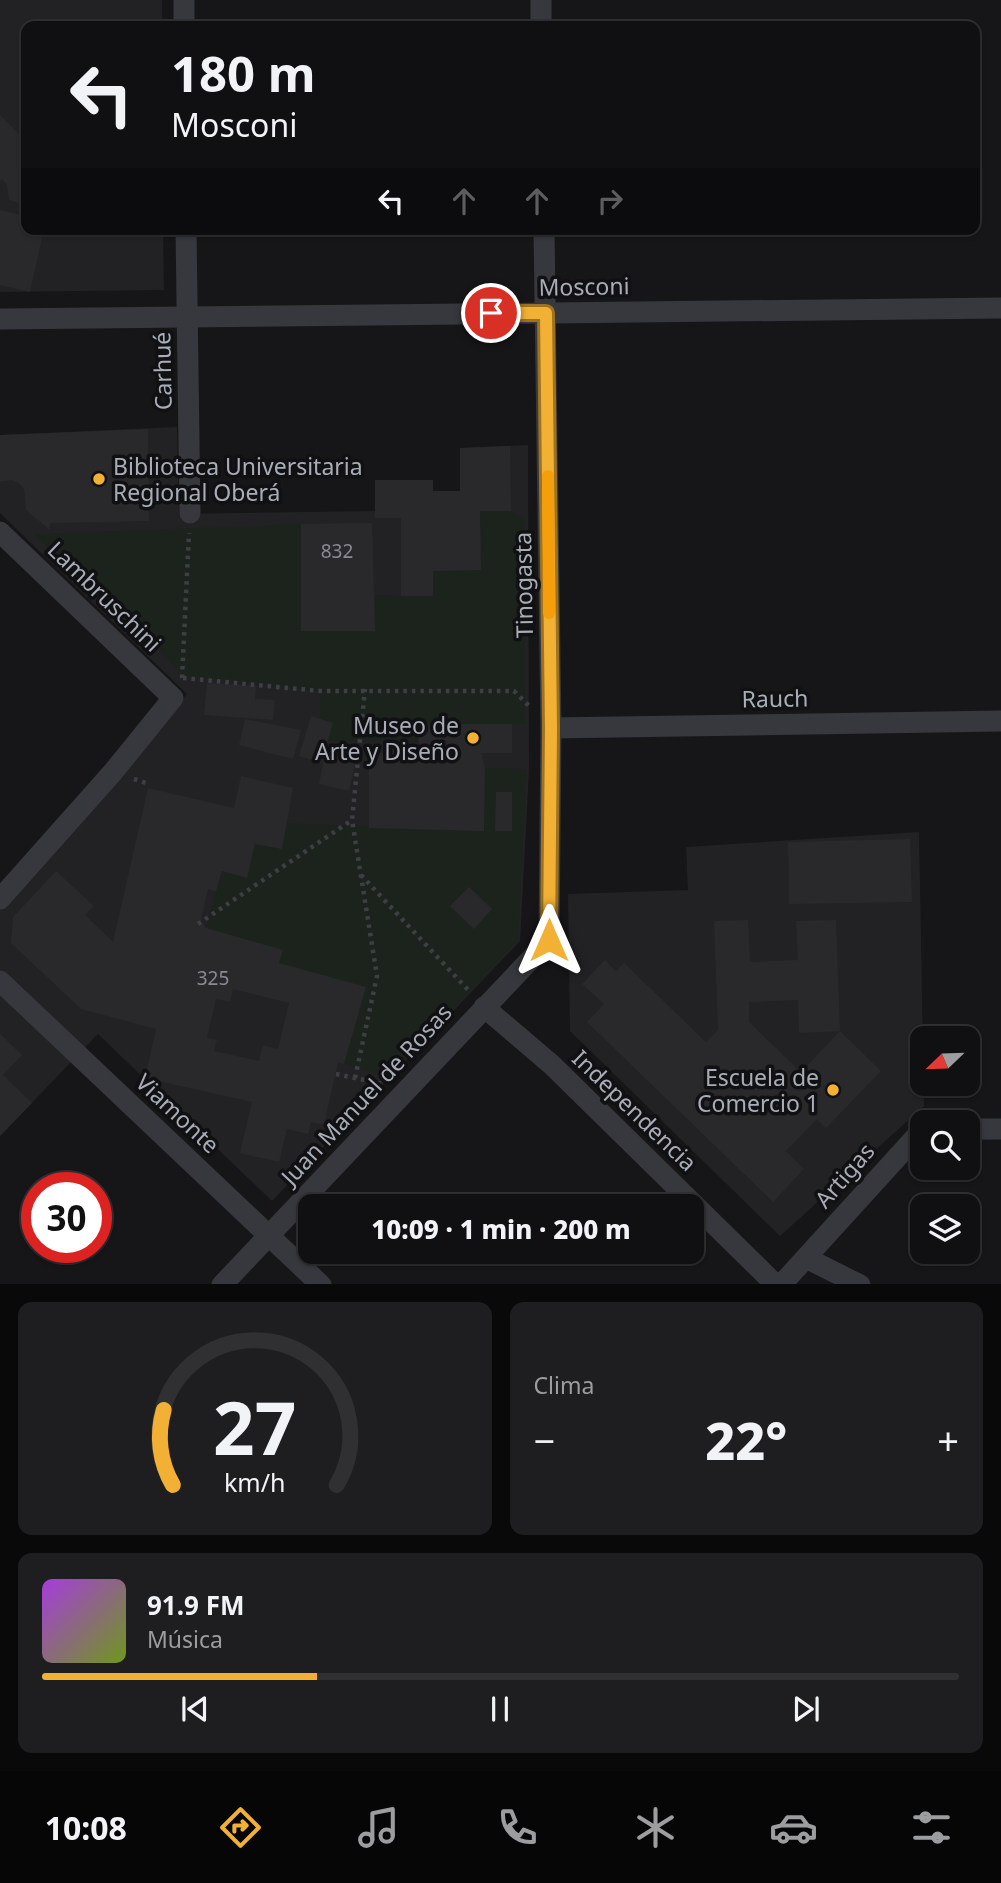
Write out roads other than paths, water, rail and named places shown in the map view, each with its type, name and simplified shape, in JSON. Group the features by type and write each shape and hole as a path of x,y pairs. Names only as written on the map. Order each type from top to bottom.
{"street":[{"path":"184,0 184,21"},
{"path":"541,0 541,21"},
{"name":"Carhué","path":"186,235 190,513"},
{"name":"Tinogasta","path":"544,235 551,728 549,940"},
{"name":"Mosconi","path":"0,319 1001,308"},
{"name":"Lambruschini","path":"0,532 173,698 113,772 0,899"},
{"name":"Rauch","path":"551,728 1001,721"},
{"name":"Juan Manuel de Rosas","path":"222,1284 549,940"},
{"name":"Viamonte","path":"0,981 321,1284"},
{"name":"Independencia","path":"484,1007 551,1065 778,1284"},
{"path":"980,1129 1001,1129"},
{"name":"Artigas","path":"778,1284 806,1258 910,1140"},
{"path":"806,1258 860,1284"}],"place":[{"name":"Biblioteca Universitaria Regional Oberá","path":"99,479"},
{"name":"Museo de Arte y Diseño","path":"473,738"},
{"name":"Escuela de Comercio 1","path":"833,1090"}]}
